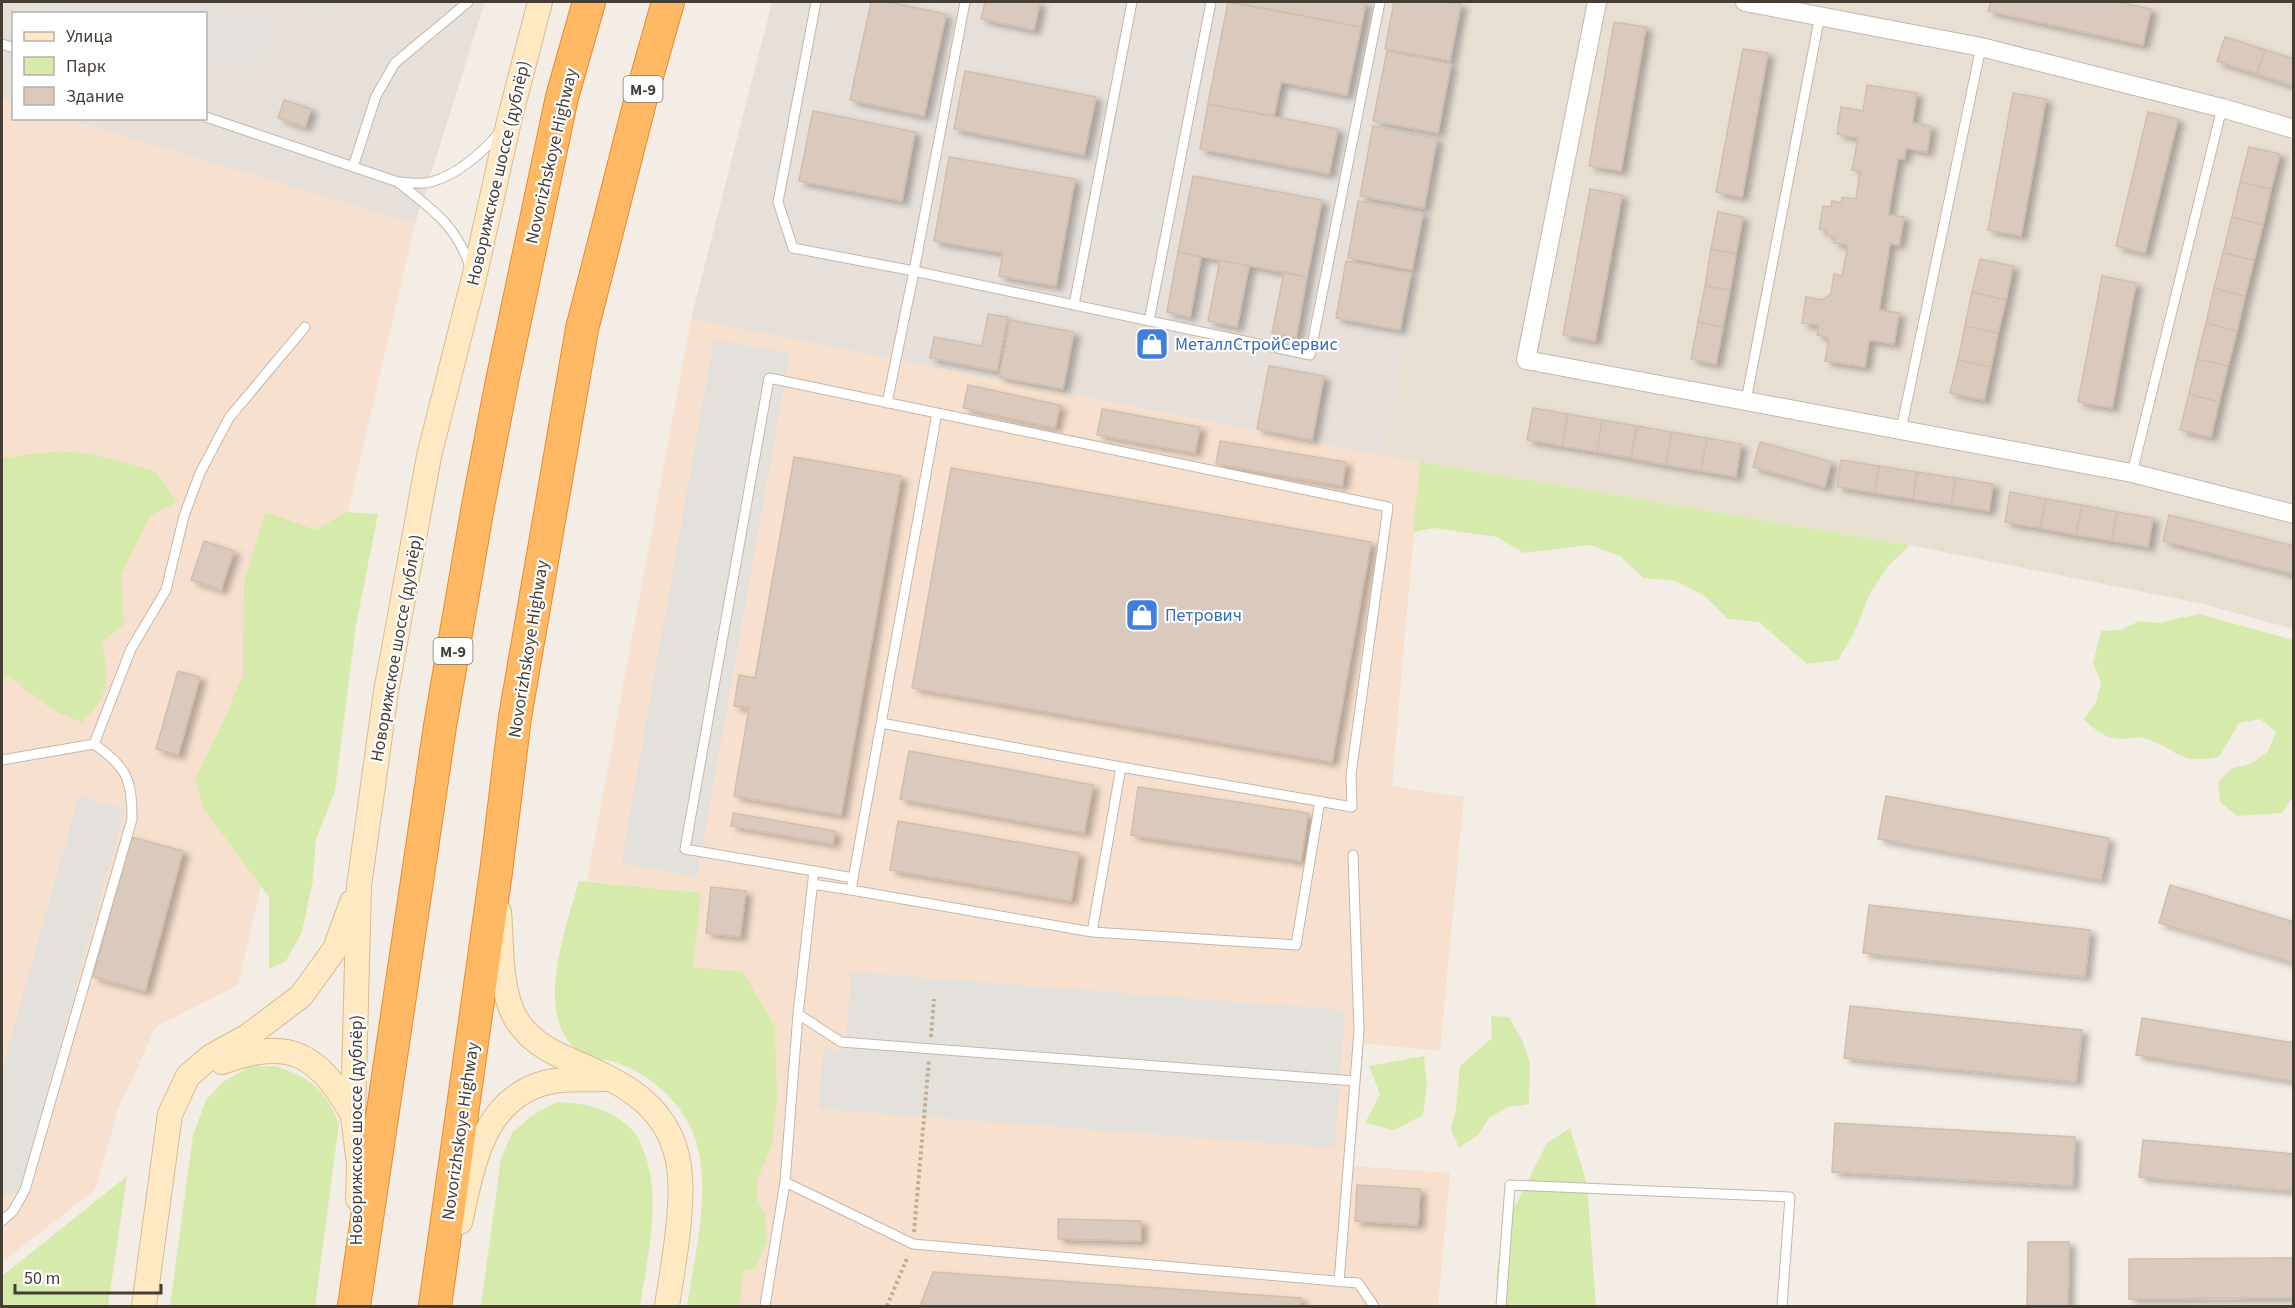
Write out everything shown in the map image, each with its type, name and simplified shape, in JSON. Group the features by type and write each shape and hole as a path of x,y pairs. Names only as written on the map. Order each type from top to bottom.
{"highway":[{"name":"Novorizhskoye Highway","path":"354,1306 440,726 478,506 562,98 589,2"},
{"name":"Novorizhskoye Highway","path":"435,1306 496,872 515,717 582,329 668,2"}],"street":[{"name":"Новорижское шоссе (дублёр)","path":"354,1306 359,1164 352,1116 358,886 386,692 429,456 474,278 509,121 540,2"},
{"path":"1598,2 1526,360 2132,473 2294,514"},
{"path":"1745,2 1981,47 2222,108 2294,129"},
{"name":"М-9","path":"496,872 507,998 517,1020 531,1037 556,1055 638,1094 656,1112 671,1135 678,1158 680,1182 678,1228 667,1306"},
{"path":"144,1306 170,1114 188,1076 210,1057 248,1036 301,996 334,949 358,886"},
{"path":"170,1114 195,1086 221,1063 248,1053 278,1050 303,1056 324,1072 338,1088 352,1116"},
{"name":"М-9","path":"441,1306 474,1160 488,1128 503,1107 524,1092 548,1083 609,1079"}],"lane":[{"path":"353,167 376,96 395,63 468,2"},
{"path":"816,2 778,202 794,248 914,271 1310,355 1380,2"},
{"path":"887,403 965,2"},
{"path":"1074,305 1132,2"},
{"path":"1149,321 1211,2"},
{"path":"1746,401 1820,15"},
{"path":"1901,430 1981,47"},
{"path":"2132,473 2222,108"},
{"path":"207,117 398,182 430,182 459,170 486,148 509,121"},
{"path":"398,182 441,216 463,246 474,278"},
{"path":"94,744 131,649 166,590 184,516 200,473 229,418 305,327"},
{"path":"853,878 685,849 769,378 1389,507 1351,774 1352,807 881,723"},
{"path":"851,890 937,413"},
{"path":"2,760 94,744 112,757 125,773 132,791 132,819 25,1190 14,1211 2,1221"},
{"path":"1092,932 1121,767"},
{"path":"812,884 1092,932 1296,945 1320,801"},
{"path":"1340,1282 1359,1031 1353,855"},
{"path":"765,1306 784,1182 798,1014 814,871"},
{"path":"798,1014 841,1042 1355,1081"},
{"path":"784,1182 913,1244 1358,1283 1374,1306"},
{"path":"1501,1306 1510,1185 1790,1197 1782,1306"}],"path":[{"path":"887,1306 913,1244 934,999"}],"shaded area":[{"path":"2,2 485,2 415,224 70,120 207,120 207,12 12,12 12,102 2,99"},
{"path":"26,2 200,2 271,23 256,71 207,56 207,12 62,12"},
{"path":"284,2 339,2 334,17"},
{"path":"772,2 1465,2 1384,456 691,319"},
{"path":"1465,2 2293,2 2293,629 2199,603 1910,545 1384,456"},
{"path":"2,99 12,102 12,120 70,120 415,224 238,985 156,1027 119,1107 95,1190 2,1262"},
{"path":"691,319 1420,462 1392,786 1464,797 1440,1051 1364,1043 1353,1166 1450,1173 1438,1306 739,1306 744,1269 765,1214 757,1198 758,1177 772,1147 693,967 700,894 587,881"},
{"path":"714,339 790,353 697,877 621,863"},
{"path":"79,795 125,809 20,1191 2,1197 2,1069"},
{"path":"851,972 1345,1010 1335,1148 819,1109 823,1049 845,1050"}],"green space":[{"path":"59,451 92,454 155,471 177,502 150,516 121,575 124,624 102,642 106,686 99,703 82,723 51,709 9,677 2,675 2,458"},
{"path":"1420,462 1910,545 1887,567 1869,595 1856,629 1838,660 1807,664 1759,622 1728,619 1705,596 1675,581 1643,578 1620,556 1590,545 1524,553 1497,537 1434,528 1413,532"},
{"path":"265,512 316,530 345,512 378,514 356,625 335,791 316,839 313,880 302,932 286,961 269,969 269,897 203,808 195,779 219,731 243,674 244,582"},
{"path":"2199,614 2293,640 2293,796 2282,813 2237,816 2220,802 2218,782 2232,768 2251,764 2268,751 2276,732 2260,719 2239,723 2219,757 2194,759 2178,755 2144,738 2110,737 2096,730 2084,719 2096,702 2101,682 2093,663 2101,631 2121,630 2139,621 2158,623"},
{"path":"579,881 701,893 693,967 743,972 775,1027 777,1098 772,1147 758,1177 757,1198 765,1214 767,1240 756,1269 744,1270 739,1306 687,1306 698,1239 702,1191 697,1146 684,1115 667,1094 647,1078 623,1065 585,1055 568,1041 559,1022 555,999 556,974 560,949"},
{"path":"1491,1016 1509,1017 1523,1042 1530,1062 1529,1104 1508,1107 1489,1118 1478,1135 1459,1148 1451,1129 1456,1108 1460,1066 1492,1038"},
{"path":"1424,1056 1427,1086 1423,1115 1394,1130 1365,1123 1380,1094 1369,1066"},
{"path":"275,1066 298,1075 315,1086 328,1101 339,1123 315,1306 170,1306 193,1135 206,1100 223,1082 249,1067"},
{"path":"557,1102 586,1105 603,1110 629,1127 638,1138 651,1178 653,1200 650,1243 640,1306 481,1306 501,1158 512,1133 531,1116"},
{"path":"1570,1128 1587,1184 1596,1306 1501,1306 1496,1276 1504,1228 1547,1143"},
{"path":"127,1176 108,1306 2,1306 2,1276"}],"building":[{"path":"871,2 888,2 946,14 924,116 850,100"},
{"path":"985,2 1040,2 1034,30 981,19"},
{"path":"1228,2 1361,27 1347,95 1281,82 1274,116 1208,104"},
{"path":"1232,2 1366,2 1361,27"},
{"path":"1394,2 1461,4 1450,61 1385,49"},
{"path":"1991,2 2118,2 2151,9 2143,45 1988,11"},
{"path":"1614,22 1646,27 1621,171 1589,166"},
{"path":"2225,37 2265,50 2257,74 2217,61"},
{"path":"1743,49 1768,53 1742,197 1716,192"},
{"path":"2265,50 2294,59 2294,86 2257,74"},
{"path":"1387,51 1451,64 1438,133 1373,121"},
{"path":"965,71 1096,97 1084,155 954,129"},
{"path":"1867,85 1917,93 1912,123 1931,126 1927,152 1906,148 1904,159 1898,159 1888,215 1904,217 1899,245 1890,243 1879,310 1899,313 1894,344 1869,340 1865,367 1825,361 1829,338 1817,335 1819,325 1802,323 1806,297 1822,300 1831,294 1834,274 1842,276 1848,245 1834,243 1835,237 1826,235 1827,230 1819,229 1823,206 1831,207 1832,201 1841,203 1842,197 1856,199 1860,171 1852,170 1858,138 1837,134 1841,107 1863,111"},
{"path":"2013,93 2046,99 2021,236 1988,230"},
{"path":"284,100 311,109 305,127 278,118"},
{"path":"1208,104 1338,129 1329,174 1200,149"},
{"path":"813,111 915,132 902,201 799,181"},
{"path":"2148,112 2178,119 2145,253 2116,246"},
{"path":"1373,126 1437,139 1424,208 1360,196"},
{"path":"2249,147 2280,154 2271,189 2240,182"},
{"path":"949,157 1075,179 1056,286 999,276 1003,253 934,241"},
{"path":"1193,176 1322,200 1307,277 1178,252"},
{"path":"2240,182 2271,189 2263,225 2232,217"},
{"path":"1590,189 1622,195 1595,341 1563,335"},
{"path":"1358,201 1423,213 1412,270 1348,258"},
{"path":"1718,212 1743,217 1736,254 1711,249"},
{"path":"2232,217 2263,225 2254,260 2223,253"},
{"path":"1711,249 1736,254 1730,290 1705,286"},
{"path":"1178,252 1201,257 1190,317 1167,312"},
{"path":"2223,253 2254,260 2245,296 2214,288"},
{"path":"1980,259 2013,266 2006,300 1972,292"},
{"path":"1220,260 1249,266 1237,327 1208,321"},
{"path":"1346,261 1411,273 1400,330 1336,318"},
{"path":"1284,272 1307,277 1296,338 1272,333"},
{"path":"2102,276 2136,283 2112,408 2078,402"},
{"path":"1705,286 1730,290 1723,327 1698,322"},
{"path":"2214,288 2245,296 2237,331 2206,323"},
{"path":"1972,292 2006,300 1998,333 1965,326"},
{"path":"988,314 1008,317 997,371 930,358 934,337 982,346"},
{"path":"1010,320 1074,332 1063,389 999,377"},
{"path":"1698,322 1723,327 1716,364 1691,359"},
{"path":"2206,323 2237,331 2228,366 2197,359"},
{"path":"1965,326 1998,333 1991,367 1958,360"},
{"path":"2197,359 2228,366 2219,402 2189,394"},
{"path":"1958,360 1991,367 1984,400 1950,393"},
{"path":"1269,366 1324,376 1312,440 1257,429"},
{"path":"968,385 1060,405 1055,428 963,408"},
{"path":"2189,394 2219,402 2211,437 2180,430"},
{"path":"1533,408 1568,414 1562,446 1527,440"},
{"path":"1102,409 1200,427 1195,453 1097,435"},
{"path":"1568,414 1602,420 1597,452 1562,446"},
{"path":"1602,420 1637,426 1631,458 1597,452"},
{"path":"1637,426 1672,432 1666,465 1631,458"},
{"path":"1672,432 1707,438 1701,471 1666,465"},
{"path":"1707,438 1741,444 1736,477 1701,471"},
{"path":"1220,441 1346,462 1342,486 1216,464"},
{"path":"1760,442 1831,462 1825,487 1753,467"},
{"path":"794,457 901,476 841,815 734,796 749,708 734,706 739,675 755,678"},
{"path":"1841,460 1879,466 1875,493 1837,487"},
{"path":"1879,466 1917,472 1913,499 1875,493"},
{"name":"Петрович","path":"951,468 1371,542 1332,762 912,688"},
{"path":"1917,472 1956,478 1951,505 1913,499"},
{"path":"1956,478 1993,484 1989,511 1951,505"},
{"path":"2010,492 2046,499 2040,528 2005,522"},
{"path":"2046,499 2082,505 2076,535 2040,528"},
{"path":"2082,505 2117,512 2112,541 2076,535"},
{"path":"2117,512 2153,518 2148,547 2112,541"},
{"path":"2169,515 2294,546 2294,574 2163,541"},
{"path":"204,541 234,551 221,590 191,580"},
{"path":"178,671 200,677 178,755 156,749"},
{"path":"909,751 1093,785 1084,833 900,799"},
{"path":"1138,787 1308,813 1301,861 1131,835"},
{"path":"1886,796 2109,838 2101,880 1878,839"},
{"path":"733,813 835,831 833,844 731,826"},
{"path":"898,821 1079,853 1071,901 890,870"},
{"path":"131,837 183,851 145,991 93,977"},
{"path":"2170,885 2294,922 2294,963 2159,923"},
{"path":"711,887 746,891 740,937 706,933"},
{"path":"1869,905 2090,930 2085,977 1863,953"},
{"path":"1850,1006 2082,1030 2076,1082 1844,1058"},
{"path":"2142,1018 2294,1043 2294,1081 2136,1055"},
{"path":"1835,1123 2075,1137 2073,1186 1832,1172"},
{"path":"2143,1140 2294,1154 2294,1191 2139,1177"},
{"path":"1357,1185 1420,1189 1418,1225 1355,1221"},
{"path":"1058,1219 1141,1221 1141,1241 1058,1239"},
{"path":"2028,1242 2069,1242 2068,1306 2027,1306"},
{"path":"2294,1258 2294,1298 2129,1299 2129,1259"},
{"path":"933,1272 1301,1298 1300,1306 920,1306"}],"place":[{"name":"МеталлСтройСервис","path":"1152,344"},
{"name":"Петрович","path":"1142,615"}]}
